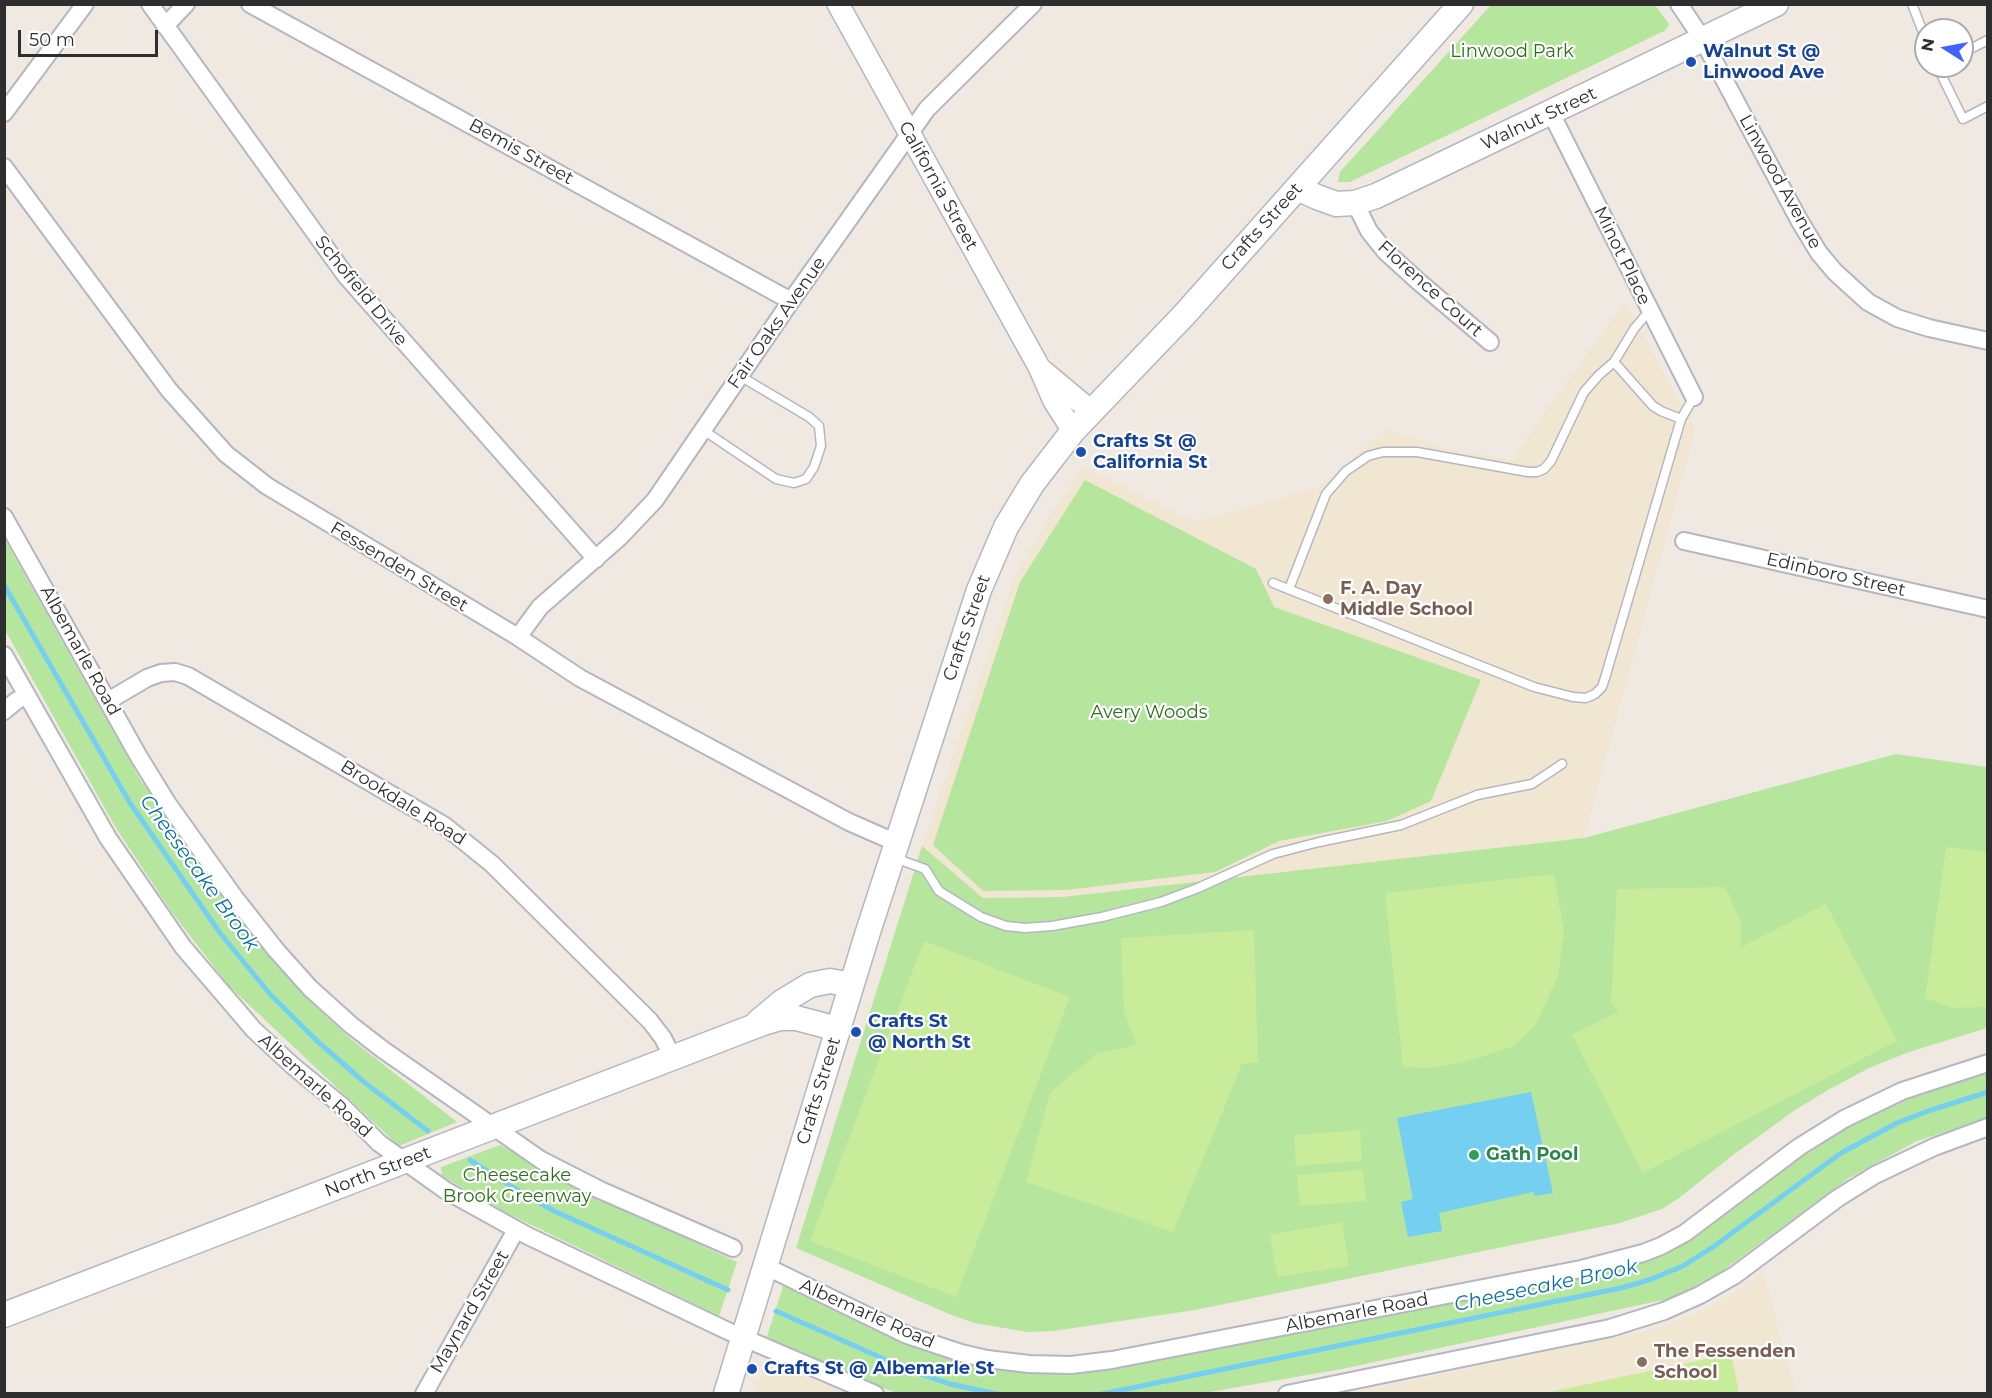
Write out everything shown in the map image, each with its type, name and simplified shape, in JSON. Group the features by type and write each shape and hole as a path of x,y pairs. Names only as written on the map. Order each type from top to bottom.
{"main road":[{"name":"Crafts Street","path":"726,1394 851,985 967,627 991,558 1023,497 1073,431 1185,315 1461,4"},
{"name":"Walnut Street","path":"1298,188 1330,202 1355,203 1383,193 1776,4"},
{"name":"North Street","path":"751,1027 782,1002 810,986 830,981 851,985"},
{"name":"North Street","path":"4,1315 771,1020 789,1017 838,1029"}],"street":[{"path":"4,113 85,4"},
{"name":"Schofield Drive","path":"150,4 346,276 596,559"},
{"path":"165,26 186,4"},
{"name":"Bemis Street","path":"250,4 791,301"},
{"name":"California Street","path":"838,4 1039,367 1054,401 1073,431"},
{"name":"Fair Oaks Avenue","path":"518,637 540,607 632,526 655,500 909,133 942,92 1033,4"},
{"name":"Linwood Avenue","path":"1679,4 1703,40 1799,220 1819,253 1835,272 1868,302 1897,318 1918,326 1988,341"},
{"name":"Minot Place","path":"1551,113 1694,397"},
{"name":"Fessenden Street","path":"4,167 168,390 226,454 260,481 287,500 518,637 580,678 849,822 894,850"},
{"name":"Florence Court","path":"1355,203 1369,231 1385,251 1490,342"},
{"name":"California Street","path":"1039,367 1091,411"},
{"name":"Albemarle Road","path":"4,517 168,804 235,898 287,962 324,1001 359,1031 541,1160 571,1176 733,1248"},
{"name":"Edinboro Street","path":"1684,541 1988,609"},
{"name":"Albemarle Road","path":"4,656 108,838 193,960 266,1042 342,1106 379,1143 445,1190 516,1230 743,1338 875,1394"},
{"name":"Brookdale Road","path":"108,701 147,678 161,673 175,672 188,676 445,826 492,864 650,1021 663,1038 673,1058"},
{"path":"4,711 27,695"},
{"name":"Albemarle Road","path":"765,1266 908,1335 961,1353 1029,1364 1071,1365 1112,1360 1581,1269 1643,1253 1685,1233 1799,1147 1844,1119 1909,1088 1988,1063"},
{"path":"1287,1394 1359,1384 1610,1328 1664,1311 1700,1295 1735,1275 1838,1198 1869,1179 1926,1150 1988,1127"},
{"name":"Maynard Street","path":"424,1394 516,1230"}],"lane":[{"path":"1912,4 1918,18"},
{"path":"1974,47 1988,40"},
{"path":"1943,78 1963,118 1988,106"},
{"path":"1289,590 1326,494 1351,467 1368,456 1399,451 1417,452 1537,472 1544,469 1551,460 1584,392 1614,362 1634,329 1649,311"},
{"path":"1614,362 1653,406 1681,418"},
{"path":"703,430 776,479 794,483 806,479 814,466 821,446 819,426 740,376"},
{"path":"1273,583 1554,693 1586,698 1595,694 1602,687 1681,418 1694,397"},
{"path":"894,850 924,869 939,891 981,917 998,924 1015,927 1052,926 1111,915 1161,902 1273,854 1401,825 1477,795 1532,784 1562,764"}],"shaded area":[{"name":"F. A. Day Middle School","path":"1625,302 1695,429 1584,838 1062,897 983,898 922,846 1015,577 1049,517 1084,467 1194,522 1319,487 1387,429 1448,449 1511,460"},
{"name":"The Fessenden School","path":"1763,1272 1796,1393 1349,1394 1646,1331 1692,1316 1732,1294"},
{"path":"767,1360 843,1393 754,1393"}],"green space":[{"name":"Linwood Park","path":"1491,5 1655,5 1669,24 1666,30 1350,182 1338,182 1340,172"},
{"name":"Avery Woods","path":"1085,480 1256,569 1274,607 1481,680 1431,801 1387,821 1279,841 1215,872 1066,890 983,891 933,845 1020,582"},
{"name":"Cheesecake Brook Greenway","path":"4,538 141,781 265,950 315,1006 352,1040 457,1122 399,1146 228,985 171,911 116,828 5,630"},
{"path":"1896,754 1987,767 1987,1028 1909,1052 1869,1068 1828,1090 1795,1110 1662,1209 1620,1223 1195,1310 1053,1331 1028,1332 974,1323 796,1248 922,846 983,898 1062,897 1584,838"},
{"path":"1946,847 1987,852 1987,1007 1953,1008 1925,998"},
{"path":"1554,874 1564,931 1558,977 1535,1026 1514,1046 1461,1063 1431,1068 1403,1067 1385,893"},
{"path":"1725,887 1741,922 1741,947 1826,904 1897,1041 1643,1173 1572,1035 1619,1011 1611,1003 1617,889"},
{"path":"1254,930 1258,1062 1242,1064 1173,1232 1026,1182 1050,1092 1098,1053 1137,1045 1124,1012 1121,938"},
{"path":"924,941 1070,997 956,1297 810,1241"},
{"path":"1987,1067 1987,1118 1917,1141 1849,1178 1717,1275 1672,1298 1342,1369 1204,1393 897,1393 764,1346 786,1277 932,1344 1085,1364 1661,1246 1826,1129"},
{"path":"1360,1130 1362,1161 1296,1166 1294,1135"},
{"name":"Cheesecake Brook Greenway","path":"500,1145 572,1185 737,1262 719,1316 507,1213 442,1176 441,1167"},
{"path":"1363,1170 1366,1201 1300,1206 1297,1175"},
{"path":"1342,1222 1349,1266 1277,1277 1270,1235"},
{"path":"1731,1354 1739,1393 1545,1393"}],"water":[{"name":"Gath Pool","path":"1531,1092 1553,1193 1535,1196 1533,1192 1439,1213 1442,1231 1408,1237 1401,1202 1413,1199 1397,1118"}],"waterway":[{"name":"Cheesecake Brook","path":"4,585 130,803 220,933 270,994 316,1040 364,1082 428,1131"},
{"name":"Cheesecake Brook","path":"1102,1394 1621,1288 1649,1280 1683,1266 1713,1247 1841,1153 1897,1123 1988,1092"},
{"name":"Cheesecake Brook","path":"470,1160 554,1211 728,1290"},
{"name":"Cheesecake Brook","path":"776,1311 909,1370 950,1384 997,1394"}],"place":[{"name":"Walnut St @ Linwood Ave","path":"1691,62"},
{"name":"Crafts St @ California St","path":"1081,452"},
{"name":"F. A. Day Middle School","path":"1328,599"},
{"name":"Crafts St @ North St","path":"856,1032"},
{"name":"Gath Pool","path":"1474,1155"},
{"name":"The Fessenden School","path":"1642,1362"},
{"name":"Crafts St @ Albemarle St","path":"752,1369"}]}
